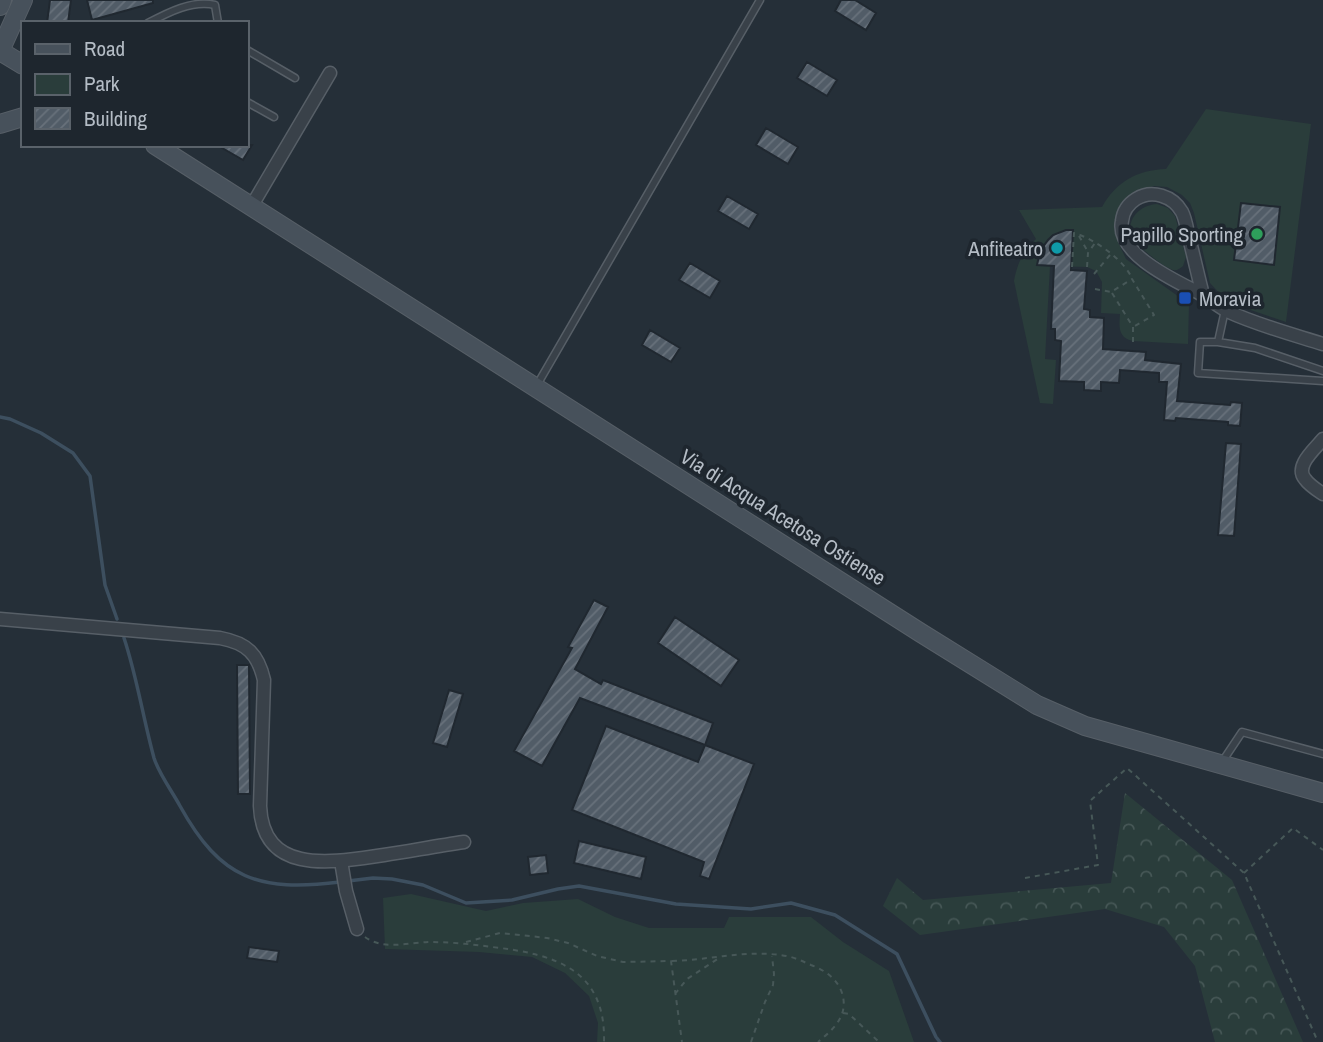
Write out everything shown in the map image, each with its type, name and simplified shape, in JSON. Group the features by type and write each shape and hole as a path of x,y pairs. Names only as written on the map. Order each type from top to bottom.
{"street":[{"path":"0,6 2,0"},
{"path":"21,64 0,51 23,0"},
{"path":"251,206 330,73"},
{"path":"0,124 21,118"},
{"name":"Via di Acqua Acetosa Ostiense","path":"163,147 251,206 1037,705 1085,726 1128,740 1323,793"},
{"path":"1203,295 1184,217 1177,205 1166,197 1153,194 1133,201 1122,219 1122,234 1129,247 1169,278 1203,295 1225,310 1323,344"},
{"path":"1323,439 1301,470 1306,481 1323,494"},
{"path":"0,619 220,638 245,647 255,656 264,680 260,806 262,824 276,847 292,857 320,862 341,861 464,842"},
{"path":"341,861 357,929"}],"lane":[{"path":"536,387 760,0"},
{"path":"152,21 188,2 206,1 215,5 218,21"},
{"path":"248,51 295,78"},
{"path":"248,103 274,117"},
{"path":"1218,342 1225,310"},
{"path":"1323,371 1255,348 1199,342 1198,373 1323,381"},
{"path":"1221,764 1242,732 1323,754"}],"path":[{"path":"1072,267 1074,233 1096,243 1126,266 1154,315 1133,327"},
{"path":"1078,234 1088,253 1087,267"},
{"path":"1088,253 1096,243"},
{"path":"1094,274 1110,254"},
{"path":"1095,289 1111,292 1132,279"},
{"path":"1111,292 1133,327 1133,346"},
{"path":"1025,878 1098,865 1090,801 1127,768 1244,873 1318,1042"},
{"path":"1244,873 1293,828 1323,850"},
{"path":"357,929 368,940 379,944 431,942 509,949 566,964 585,980 596,999 604,1027 604,1042"},
{"path":"461,944 500,933 547,938 568,943 597,956 623,962 697,960 761,954 791,957 822,969 841,989 843,1013 836,1027 818,1042"},
{"path":"751,1042 773,985 772,955"},
{"path":"675,995 687,979 702,967 722,957"},
{"path":"671,961 682,1042"},
{"path":"843,1013 849,1014 879,1042"}],"green space":[{"path":"1206,109 1311,124 1286,322 1242,307 1222,296 1210,283 1190,203 1167,187 1141,189 1130,196 1116,223 1118,242 1126,259 1189,304 1188,344 1128,340 1120,331 1120,314 1101,313 1102,282 1096,271 1087,267 1050,266 1045,359 1056,360 1053,404 1040,403 1014,281 1021,258 1036,239 1019,210 1102,207 1128,179 1146,172 1166,169"},
{"path":"1157,204 1168,208 1175,216 1186,257 1183,266 1177,270 1158,261 1133,239 1130,226 1135,215 1144,207"},
{"path":"1125,793 1232,880 1303,1042 1215,1042 1195,966 1164,927 1105,909 920,935 883,906 897,878 923,900 1111,883"},
{"path":"411,894 486,911 523,903 578,899 615,917 649,928 724,928 729,917 811,917 843,942 889,971 914,1042 597,1042 598,1023 589,996 565,973 532,957 479,952 385,949 383,898"}],"building":[{"path":"50,0 71,0 68,21 47,21"},
{"path":"87,0 153,0 153,3 92,20"},
{"path":"841,0 855,0 876,13 866,30 835,11"},
{"path":"807,62 837,80 827,96 797,78"},
{"path":"766,128 798,147 788,164 756,145"},
{"path":"252,145 243,160 220,147"},
{"path":"727,196 758,214 749,229 718,211"},
{"name":"Papillo Sporting","path":"1241,203 1280,207 1274,265 1234,260"},
{"path":"1066,230 1073,230 1071,270 1087,271 1084,309 1090,310 1090,317 1104,318 1103,349 1146,352 1145,360 1181,364 1177,401 1230,405 1231,402 1242,403 1240,426 1228,425 1228,422 1176,418 1175,421 1164,420 1167,382 1159,382 1159,373 1120,370 1119,383 1101,382 1101,391 1084,390 1084,382 1059,381 1061,341 1055,340 1055,329 1051,329 1054,266 1037,265 1040,251 1048,240"},
{"path":"690,263 720,281 710,298 679,280"},
{"path":"650,330 680,348 671,362 642,345"},
{"path":"1226,443 1241,444 1234,536 1218,535"},
{"path":"594,600 608,607 575,669 601,684 603,680 713,723 705,745 580,698 542,766 514,751 572,648 568,647"},
{"path":"675,617 739,660 721,686 658,643"},
{"path":"237,665 249,665 250,794 238,794"},
{"path":"449,690 463,694 447,747 433,743"},
{"path":"606,726 698,762 705,745 754,764 709,879 700,876 704,862 572,810"},
{"path":"579,841 646,857 641,879 574,863"},
{"path":"546,855 548,873 530,875 528,857"},
{"path":"249,947 279,951 277,962 247,958"}],"waterway":[{"path":"0,417 41,433 73,453 90,476 105,585 117,619"},
{"path":"124,638 156,764 195,831 211,850 227,865 265,882 287,885 340,882"},
{"path":"348,881 392,879 423,885 466,903 512,900 579,886 676,904 751,909 791,903 835,915 897,954 940,1042"}],"place":[{"name":"Papillo Sporting","path":"1257,234"},
{"name":"Anfiteatro","path":"1057,248"},
{"name":"Moravia","path":"1185,298"}]}
